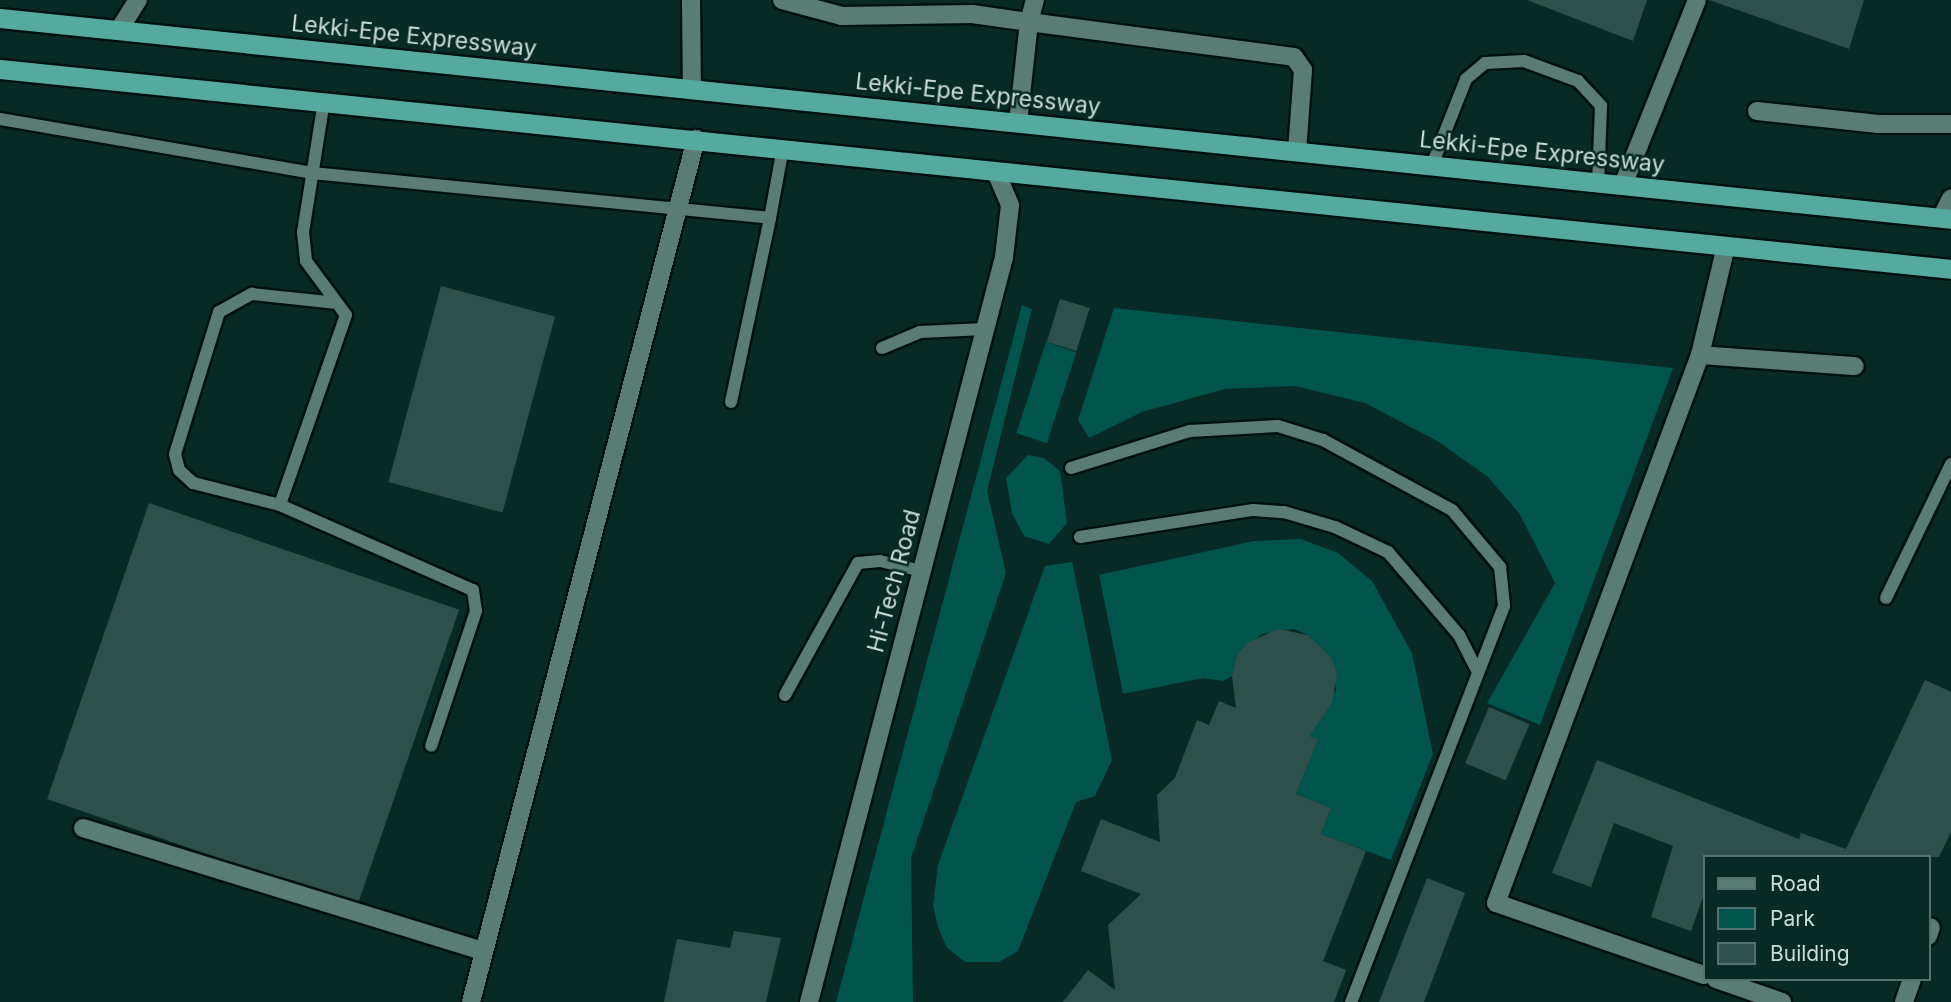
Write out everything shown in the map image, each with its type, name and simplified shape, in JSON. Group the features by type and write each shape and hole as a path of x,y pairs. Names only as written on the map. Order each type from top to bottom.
{"highway":[{"name":"Lekki-Epe Expressway","path":"0,18 1946,218"},
{"path":"0,69 1951,269"}],"street":[{"path":"119,30 138,0"},
{"path":"691,0 692,89"},
{"path":"782,0 842,16 972,14 1294,57 1303,70 1297,152"},
{"path":"1018,123 1029,22 1035,0"},
{"path":"1623,185 1697,0"},
{"path":"1757,111 1878,124 1951,124"},
{"path":"471,1002 680,211 696,139"},
{"name":"Hi-Tech Road","path":"808,1002 985,329 1010,205 996,172"},
{"path":"1946,218 1951,198"},
{"path":"1702,974 1496,903 1700,355 1726,246"},
{"path":"1700,355 1855,366"},
{"path":"83,828 484,951"},
{"path":"1722,981 1782,1002"},
{"path":"1904,1002 1911,981"}],"lane":[{"path":"1432,166 1466,79 1485,63 1524,61 1578,81 1601,106 1598,183"},
{"path":"280,505 346,315 306,261 303,232 324,101"},
{"path":"0,119 313,173 769,218"},
{"path":"731,402 783,148"},
{"path":"336,303 252,294 219,312 175,454 179,470 193,483 280,505 473,590 476,611 431,746"},
{"path":"883,348 920,332 985,329"},
{"path":"1071,468 1190,431 1278,426 1381,469 1452,510 1500,568 1504,606 1477,670 1351,1002"},
{"path":"1886,598 1951,464"},
{"path":"1080,537 1253,510 1284,512 1335,527 1388,552 1459,635 1477,670"},
{"path":"785,695 858,563 880,561 922,571"}],"green space":[{"path":"1022,305 1032,309 987,491 1006,573 911,858 913,1002 836,1002"},
{"path":"1114,308 1673,368 1540,725 1487,703 1555,583 1519,513 1488,477 1439,442 1365,403 1295,386 1225,389 1142,412 1089,438 1078,420"},
{"path":"1046,342 1076,352 1047,443 1016,433"},
{"path":"1028,455 1044,458 1060,471 1067,523 1049,544 1024,536 1012,513 1006,478"},
{"path":"1301,539 1338,553 1372,581 1412,653 1433,754 1391,860 1321,834 1331,808 1296,794 1317,740 1309,736 1312,726 1336,690 1331,657 1308,635 1294,629 1262,634 1237,655 1232,676 1223,681 1203,678 1123,694 1099,575 1254,541"},
{"path":"1072,562 1112,760 1095,796 1076,802 1018,951 999,962 965,962 947,948 939,930 933,906 938,865 1045,566"}],"building":[{"path":"1527,0 1647,0 1633,41"},
{"path":"1709,0 1864,0 1849,49"},
{"path":"441,286 555,317 502,513 388,482"},
{"path":"1060,299 1090,308 1076,351 1047,342"},
{"path":"149,503 459,610 357,906 47,799"},
{"path":"1278,629 1308,635 1331,657 1337,674 1332,703 1309,736 1318,739 1296,794 1331,808 1321,834 1366,851 1323,961 1346,970 1334,1002 1063,1002 1088,970 1115,990 1108,925 1141,894 1081,871 1101,819 1160,842 1157,795 1175,778 1197,720 1209,725 1219,701 1236,708 1232,676 1237,655 1249,642"},
{"path":"1925,680 1951,692 1951,832 1939,857 1702,855 1702,900 1691,931 1651,917 1673,846 1614,823 1591,887 1552,873 1597,760 1799,839 1801,833 1846,849"},
{"path":"1489,707 1530,724 1506,780 1465,763"},
{"path":"1427,878 1465,893 1424,1002 1379,1002"},
{"path":"734,931 781,938 766,1002 664,1002 677,939 730,948"}]}
